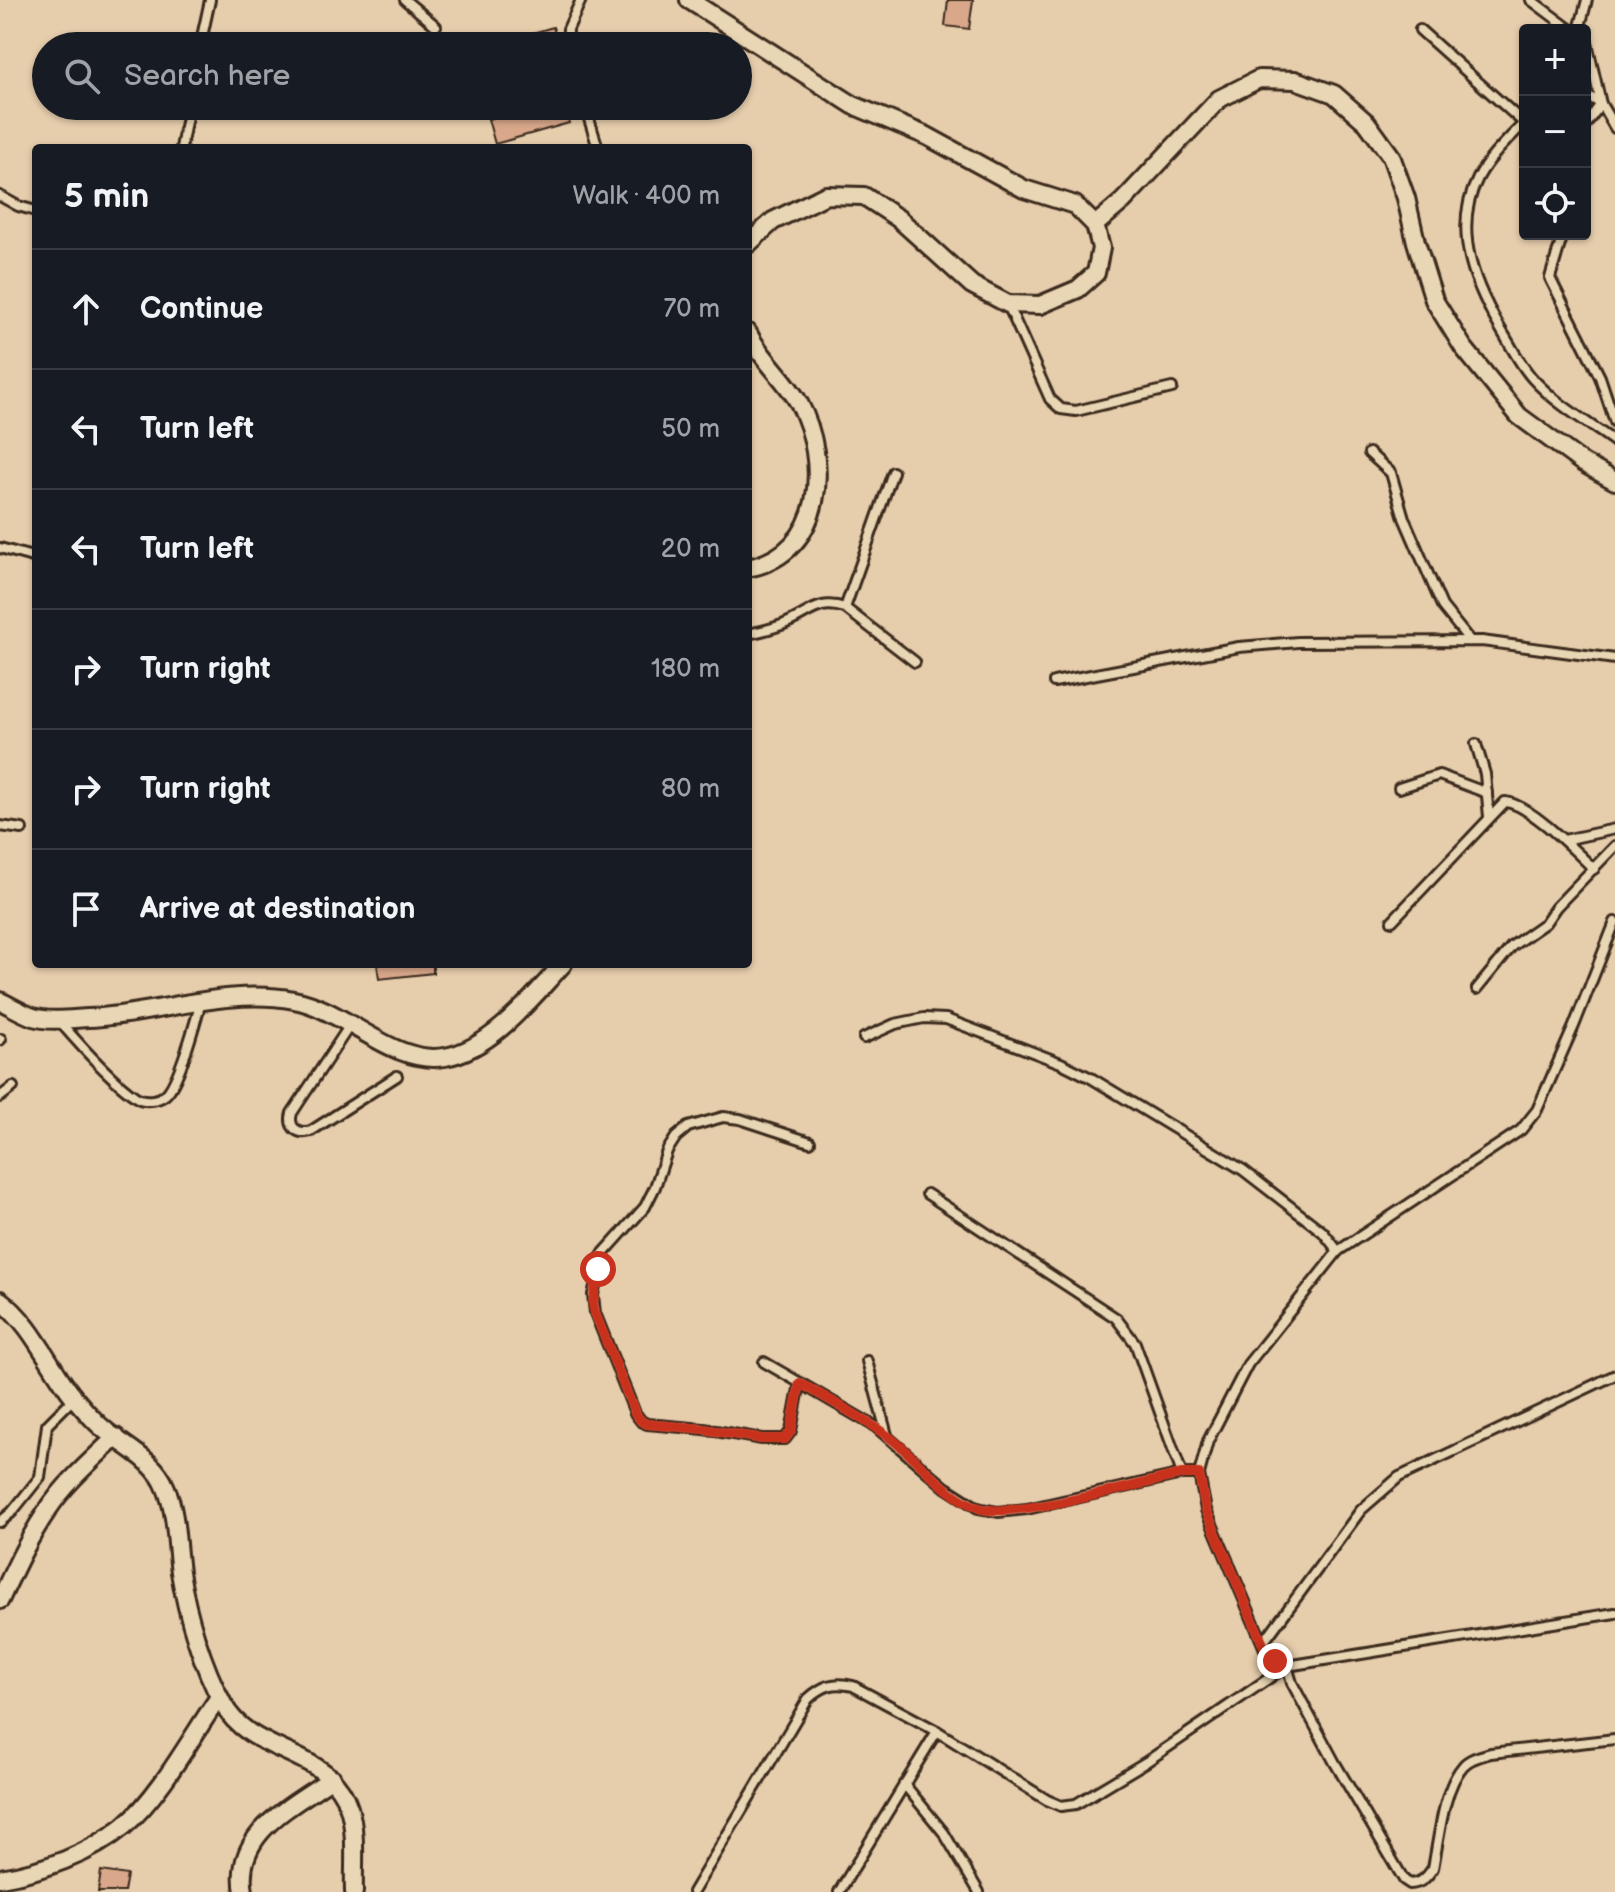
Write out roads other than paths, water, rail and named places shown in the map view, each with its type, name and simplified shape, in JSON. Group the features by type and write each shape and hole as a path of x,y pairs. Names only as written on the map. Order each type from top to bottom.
{"street":[{"path":"689,0 739,32"},
{"path":"752,40 853,105 927,136 1024,189 1075,205 1095,225 1101,248 1096,273 1078,289 1040,305 1008,304 972,285 899,219 864,196 826,195 773,221 752,240"},
{"path":"1095,225 1123,201 1219,99 1259,79 1295,80 1334,94 1367,123 1391,156 1434,300 1463,347 1519,416 1583,463 1615,481"},
{"path":"752,342 798,402 813,444 818,490 809,523 791,547 774,561 752,567"},
{"path":"0,1001 34,1017 58,1020 112,1017 260,996 295,1000 326,1010 406,1052 426,1059 449,1056 472,1048 512,1018 559,968"},
{"path":"0,1300 23,1323 74,1397 100,1426 149,1464 165,1485 177,1529 184,1588 196,1634 219,1697 233,1720 245,1730 287,1753 313,1762 332,1778 343,1794 352,1821 354,1892"},
{"path":"0,1600 48,1509 65,1487 116,1437"},
{"path":"0,1878 47,1867 69,1858 124,1826 152,1794 219,1697"},
{"path":"244,1892 243,1860 256,1837 282,1813 332,1778"}],"lane":[{"path":"203,32 210,0"},
{"path":"405,0 436,26"},
{"path":"568,32 581,0"},
{"path":"1531,0 1563,24"},
{"path":"1583,24 1587,0"},
{"path":"1420,30 1519,118"},
{"path":"1591,65 1601,104 1615,128"},
{"path":"1588,96 1601,104"},
{"path":"1591,117 1601,104"},
{"path":"182,144 186,120"},
{"path":"589,120 597,144"},
{"path":"1519,129 1493,156 1478,178 1469,200 1466,229 1471,266 1486,307 1532,377 1550,395 1615,442"},
{"path":"0,196 32,210"},
{"path":"1561,240 1550,278 1600,377 1615,422"},
{"path":"1008,304 1050,399 1061,409 1076,411 1172,388"},
{"path":"1369,453 1391,473 1411,534 1442,606 1470,641"},
{"path":"845,608 893,472"},
{"path":"0,548 32,557"},
{"path":"752,633 790,622 820,605 833,604 845,608 915,662"},
{"path":"1054,682 1239,647 1298,642 1470,641 1615,659"},
{"path":"1476,744 1483,763 1489,817"},
{"path":"1399,788 1439,775 1487,793"},
{"path":"1392,921 1505,802 1514,802 1564,840 1594,869"},
{"path":"0,826 22,829"},
{"path":"1564,840 1615,829"},
{"path":"1477,989 1512,946 1545,923 1556,907 1615,846"},
{"path":"1287,1666 1275,1661 1263,1643 1206,1510 1199,1474 1208,1441 1248,1364 1338,1251 1521,1130 1537,1110 1615,922"},
{"path":"58,1020 138,1099 152,1101 164,1097 174,1084 201,1002"},
{"path":"864,1038 895,1024 924,1018 946,1019 1061,1063 1243,1170 1323,1232 1338,1251"},
{"path":"351,1025 292,1113 294,1129 311,1131 397,1076"},
{"path":"0,1097 13,1087"},
{"path":"800,1383 791,1431 785,1439 762,1439 704,1429 647,1424 635,1413 593,1304 602,1255 645,1207 667,1151 676,1137 688,1127 723,1117 740,1119 810,1142"},
{"path":"927,1194 1116,1318 1127,1329 1135,1343 1182,1474"},
{"path":"867,1361 888,1436"},
{"path":"764,1362 888,1436 945,1487 978,1508 998,1512 1027,1509 1182,1474 1199,1474"},
{"path":"1263,1643 1361,1510 1399,1477 1615,1375"},
{"path":"0,1522 40,1477 47,1425 74,1397"},
{"path":"693,1892 808,1699 818,1690 841,1682 937,1731 1061,1806 1076,1804 1146,1762 1287,1666 1615,1613"},
{"path":"1287,1666 1292,1683 1322,1739 1404,1880 1419,1888 1433,1868 1451,1788 1463,1766 1471,1759 1491,1753 1615,1739"},
{"path":"839,1892 937,1731"},
{"path":"904,1784 944,1833 979,1892"}]}
